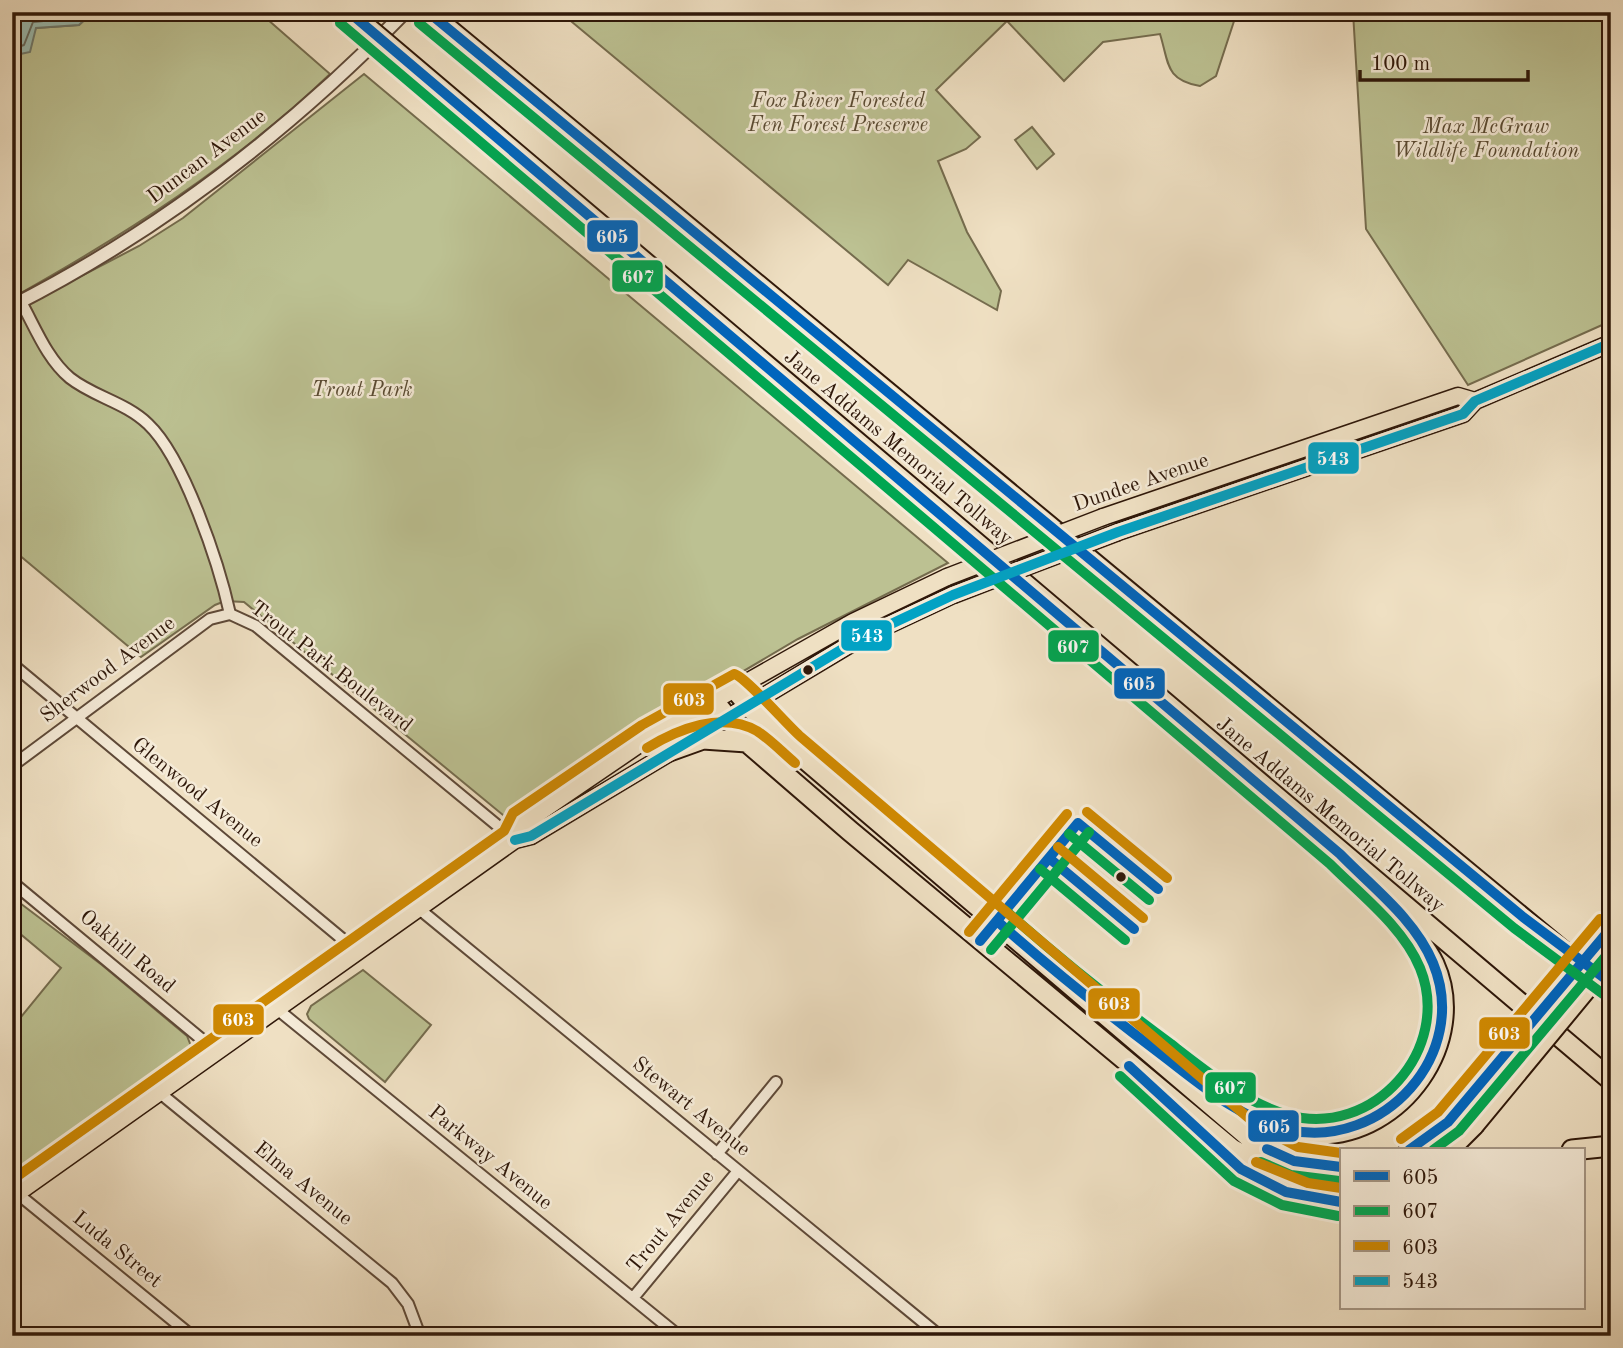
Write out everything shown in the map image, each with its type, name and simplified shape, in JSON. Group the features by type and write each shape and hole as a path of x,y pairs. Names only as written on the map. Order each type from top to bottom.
{"highway":[{"name":"Jane Addams Memorial Tollway","path":"349,12 1340,854 1611,1080"},
{"name":"Jane Addams Memorial Tollway","path":"428,12 1611,991"},
{"path":"740,696 792,748 1250,1138 1294,1161 1340,1167"},
{"path":"713,700 747,742 1171,1101 1232,1149 1265,1170 1301,1183 1340,1187"},
{"path":"664,753 703,739 747,742"},
{"path":"1065,982 1216,1096 1255,1118 1290,1130 1319,1134 1367,1124 1397,1105 1424,1075 1438,1039 1442,994 1433,963 1417,939 1340,854"},
{"path":"1523,917 1611,983"},
{"path":"1412,1148 1432,1136 1457,1112 1611,928"},
{"path":"1450,1148 1474,1125 1611,959"},
{"path":"1171,1101 1227,1157 1256,1178 1304,1197 1340,1202"},
{"path":"1584,1149 1611,1146"}],"main road":[{"name":"Dundee Avenue","path":"515,840 521,825 650,737 713,700 740,696 953,595 1118,531 1463,414 1475,401 1610,345"},
{"name":"Dundee Avenue","path":"15,1196 515,840 531,836 726,717 740,696 853,622 947,577 1103,517 1458,396 1475,401"}],"street":[{"name":"Duncan Avenue","path":"16,304 150,223 262,142 361,57 405,12"},
{"name":"Trout Park Boulevard","path":"16,304 62,371 79,384 133,412 154,430 188,491 221,575 230,614 256,626 515,840"},
{"name":"Sherwood Avenue","path":"12,766 210,619 230,614"},
{"name":"Glenwood Avenue","path":"12,664 358,952"},
{"name":"Oakhill Road","path":"12,882 217,1052"},
{"name":"Stewart Avenue","path":"418,908 940,1336"},
{"name":"Parkway Avenue","path":"277,1009 679,1336"},
{"name":"Trout Avenue","path":"717,1154 776,1082"},
{"name":"Elma Avenue","path":"160,1093 392,1283 404,1295 421,1336"},
{"name":"Trout Avenue","path":"633,1298 738,1171"},
{"name":"Luda Street","path":"15,1196 192,1336"}],"green space":[{"path":"93,12 259,12 330,74 294,107 218,168 96,249 12,298 12,63 36,28 79,25"},
{"name":"Fox River Forested Fen Forest Preserve","path":"560,12 1237,12 1216,76 1200,86 1174,75 1167,62 1160,34 1103,42 1064,81 1007,21 936,90 980,137 966,149 938,161 967,232 1001,291 997,310 908,260 888,285"},
{"name":"Max McGraw Wildlife Foundation","path":"1353,12 1611,12 1611,321 1468,385 1366,229"},
{"name":"Trout Park","path":"364,74 948,563 798,639 628,739 514,824 244,602 225,601 215,605 141,657 12,549 12,312 139,246 183,218"},
{"path":"1032,127 1054,154 1037,169 1015,140"},
{"path":"12,897 102,965 187,1036 191,1046 187,1057 12,1181 12,1028 61,968 12,927"},
{"path":"363,970 431,1025 385,1082 309,1019 307,1014 311,1006"}],"water":[{"path":"12,12 93,12 79,25 36,28 30,52 16,55 12,63"}],"transit line":[{"name":"605","path":"349,12 1340,854 1392,904 1425,947 1433,963 1442,997 1440,1030 1429,1061 1410,1088 1386,1110 1356,1125 1324,1132 1289,1130 1254,1118 1206,1089 1078,990 997,921"},
{"name":"605","path":"428,12 1523,917 1611,983"},
{"name":"607","path":"340,23 1330,864 1380,912 1413,953 1420,968 1427,999 1425,1029 1415,1056 1398,1081 1376,1100 1349,1114 1319,1119 1288,1115 1256,1102 1212,1075 1087,979 1006,911"},
{"name":"607","path":"419,23 1514,928 1603,994"},
{"name":"543","path":"515,840 531,836 859,639 953,595 1118,532 1463,414 1475,401 1611,343"},
{"name":"603","path":"12,1180 504,831 513,813 642,725 734,674 747,683 801,737 1258,1126 1298,1147 1340,1153"},
{"name":"603","path":"647,748 686,729 729,723 757,731 795,763"},
{"name":"603","path":"1087,812 1167,878"},
{"name":"603","path":"969,932 1067,814"},
{"name":"605","path":"1078,823 1158,889"},
{"name":"605","path":"980,941 1078,823"},
{"name":"607","path":"991,950 1089,832"},
{"name":"607","path":"1069,834 1149,900"},
{"name":"603","path":"1058,847 1143,918"},
{"name":"605","path":"1049,858 1134,929"},
{"name":"607","path":"1040,869 1125,940"},
{"name":"603","path":"1401,1139 1438,1112 1600,919"},
{"name":"605","path":"1412,1148 1448,1122 1611,928"},
{"name":"607","path":"1436,1148 1459,1131 1611,950"},
{"name":"605","path":"1129,1066 1241,1169 1286,1192 1340,1202"},
{"name":"607","path":"1120,1076 1234,1181 1282,1205 1338,1216"},
{"name":"605","path":"1267,1149 1294,1161 1340,1167"},
{"name":"603","path":"1256,1162 1308,1183 1340,1188"},
{"name":"607","path":"1261,1162 1291,1175 1339,1181"}]}
